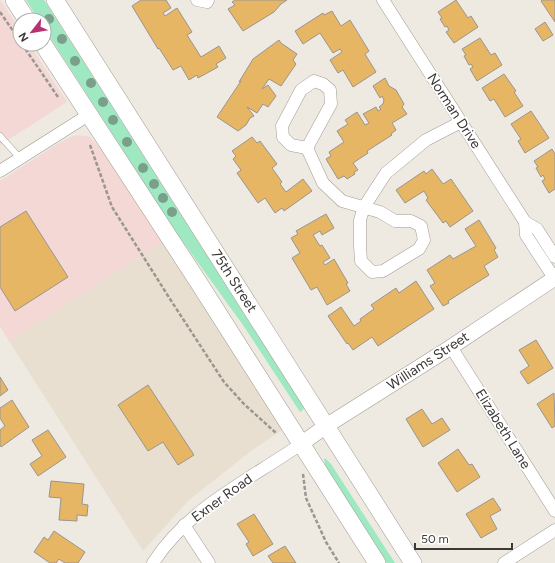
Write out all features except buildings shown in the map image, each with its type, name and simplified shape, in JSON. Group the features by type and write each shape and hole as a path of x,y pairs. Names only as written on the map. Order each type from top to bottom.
{"main road":[{"path":"14,0 22,12"},
{"name":"75th Street","path":"55,0 413,563"},
{"path":"48,52 90,114 377,563"}],"street":[{"path":"197,0 207,2 208,0"},
{"name":"Norman Drive","path":"383,0 525,222 537,229 555,257"},
{"path":"314,82 323,84 330,90 331,104 307,148 291,145 283,137 282,126 301,90 314,82"},
{"path":"0,171 90,114"},
{"path":"307,148 322,183 342,201 364,207 380,212 395,222 411,221 421,226 424,240 419,249 383,271 372,272 362,261 360,246 360,220 364,207 386,173 426,140 460,122"},
{"name":"Norman Drive","path":"525,222 526,235 555,278"},
{"name":"Williams Street","path":"301,444 326,426 451,347 555,278"},
{"name":"Elizabeth Lane","path":"451,347 555,511"},
{"name":"Exner Road","path":"153,563 184,525 215,500 301,444"},
{"path":"184,525 209,563"},
{"path":"504,563 555,530"}],"lane":[{"path":"0,136 20,158"}],"path":[{"path":"0,12 12,29"},
{"path":"27,52 62,103"},
{"path":"88,140 112,207 170,299 224,382 244,404 278,435"},
{"path":"302,471 306,498 326,542 339,563"}],"shaded area":[{"path":"0,0 12,18 12,52 34,52 67,102 0,145"},
{"path":"77,135 90,137 103,152 163,242 9,341 0,326 0,181 66,139"},
{"path":"163,242 282,430 251,451 189,500 143,551 9,341"}],"green space":[{"path":"26,0 44,0 52,12 34,12"},
{"path":"52,13 301,403 304,409 300,412 243,325 175,231 52,40"},
{"path":"325,458 331,464 395,563 386,563 326,468"}]}
